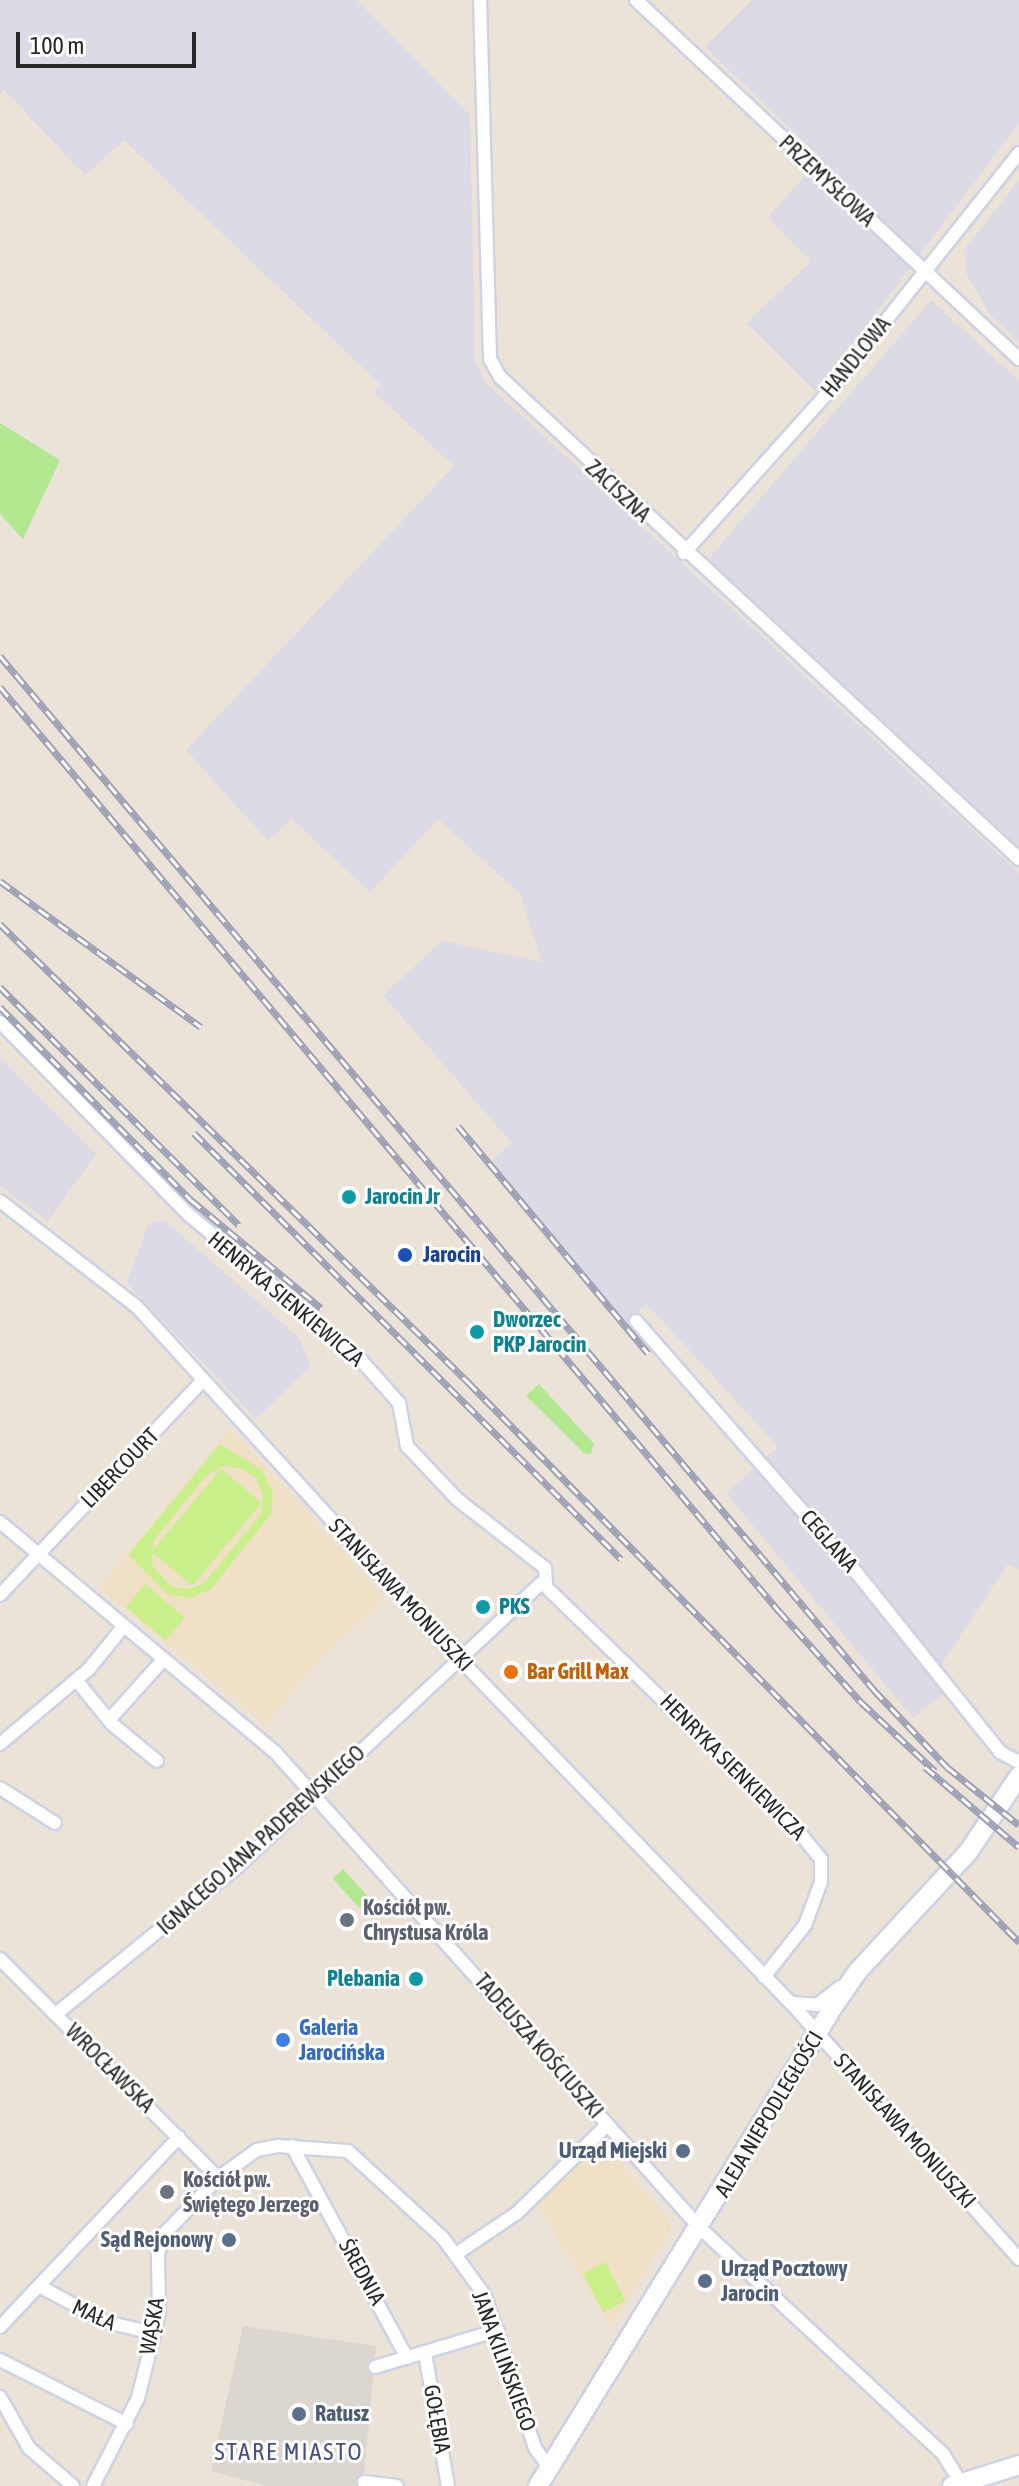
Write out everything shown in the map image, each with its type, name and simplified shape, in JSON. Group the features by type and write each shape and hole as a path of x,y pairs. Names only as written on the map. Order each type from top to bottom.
{"main road":[{"name":"ALEJA NIEPODLEGŁOŚCI","path":"546,2479 858,1971 969,1851 1019,1776"},
{"path":"956,2485 1019,2465"}],"street":[{"name":"ZACISZNA","path":"480,0 490,359 514,394 1019,859"},
{"name":"PRZEMYSŁOWA","path":"636,0 1019,359"},
{"name":"HANDLOWA","path":"684,553 833,387 1019,153"},
{"name":"HENRYKA SIENKIEWICZA","path":"0,1022 188,1214 360,1359 399,1403 407,1446 457,1499 545,1568 546,1583 799,1832 821,1859 821,1882 805,1925 764,1977"},
{"name":"STANISŁAWA MONIUSZKI","path":"0,1201 119,1290 459,1658 791,2003 1019,2259"},
{"name":"CEGLANA","path":"636,1321 856,1572 1000,1752 1019,1762"},
{"name":"LIBERCOURT","path":"0,1595 203,1380"},
{"name":"TADEUSZA KOŚCIUSZKI","path":"0,1522 275,1752 700,2228 943,2454 956,2485"},
{"path":"459,1658 538,1585 546,1583"},
{"path":"0,1744 77,1681 123,1627"},
{"name":"IGNACEGO JANA PADEREWSKIEGO","path":"56,2014 238,1866 459,1658"},
{"path":"109,1720 163,1660"},
{"path":"77,1681 109,1720 157,1761"},
{"path":"0,1788 55,1823"},
{"name":"WROCŁAWSKA","path":"0,1959 218,2178"},
{"path":"791,2003 823,2002 858,1971"},
{"path":"456,2254 517,2213 607,2125"},
{"path":"0,2327 179,2137"},
{"name":"JANA KILIŃSKIEGO","path":"218,2178 257,2150 292,2146 348,2151 413,2206 456,2254 485,2296 546,2479"},
{"name":"ŚREDNIA","path":"292,2146 407,2358"},
{"name":"WĄSKA","path":"93,2486 127,2424 159,2313 158,2254 164,2234 218,2178"},
{"name":"MAŁA","path":"39,2286 106,2322 153,2333"},
{"path":"375,2367 498,2330"},
{"name":"GOŁĘBIA","path":"425,2353 448,2486"},
{"path":"0,2360 127,2424"},
{"path":"0,2397 29,2448 73,2486"},
{"path":"364,2482 397,2486"}],"shaded area":[{"path":"0,0 357,0 470,115 475,361 485,382 1019,873 1019,1570 1008,1564 941,1665 955,1684 913,1718 726,1493 778,1447 647,1304 625,1323 491,1162 512,1143 383,995 442,941 542,962 520,894 438,819 370,892 291,818 268,841 186,750 454,466 374,392 381,385 124,140 85,175 4,90 0,93"},
{"path":"752,0 1019,0 1019,123 816,392 747,323 811,261 768,217 821,158 705,47"},
{"path":"1019,180 1019,342 991,316 966,273 964,250"},
{"path":"931,300 1019,381 1019,848 704,564"},
{"path":"0,1057 96,1154 48,1221 0,1186"},
{"path":"164,1220 298,1337 311,1366 256,1419 127,1283 148,1225"},
{"path":"230,1428 385,1598 321,1658 265,1725 99,1588"},
{"path":"601,2139 667,2217 671,2229 611,2329 535,2200"},
{"path":"243,2326 376,2346 363,2486 267,2486 211,2471"}],"green space":[{"path":"0,423 60,460 23,539 0,514"},
{"path":"539,1384 594,1444 591,1454 585,1454 526,1396"},
{"path":"220,1444 262,1470 273,1493 271,1514 211,1589 191,1598 169,1595 128,1555","holes":["224,1466 243,1469 255,1477 263,1494 261,1514 204,1583 190,1589 171,1587 152,1565 153,1541 207,1475"]},
{"path":"221,1469 262,1503 192,1586 152,1552"},
{"path":"145,1584 185,1617 166,1640 126,1607"},
{"path":"343,1869 370,1899 359,1908 333,1878"},
{"path":"605,2262 626,2301 604,2313 583,2274"}],"railway":[{"path":"0,656 874,1690 947,1767 1019,1825"},
{"path":"0,687 779,1611 861,1702 935,1771"},
{"path":"0,881 201,1027"},
{"path":"0,924 468,1382 1019,1942"},
{"path":"0,987 239,1225"},
{"path":"0,1007 191,1200 321,1308"},
{"path":"458,1126 648,1353"},
{"path":"194,1133 621,1559"},
{"path":"925,1767 1019,1847"}],"place":[{"name":"Jarocin Jr","path":"349,1197"},
{"name":"Jarocin","path":"405,1255"},
{"name":"Dworzec PKP Jarocin","path":"477,1332"},
{"name":"PKS","path":"483,1607"},
{"name":"Bar Grill Max","path":"511,1672"},
{"name":"Kościół pw. Chrystusa Króla","path":"347,1920"},
{"name":"Plebania","path":"416,1979"},
{"name":"Galeria Jarocińska","path":"283,2040"},
{"name":"Urząd Miejski","path":"683,2151"},
{"name":"Kościół pw. Świętego Jerzego","path":"167,2192"},
{"name":"Sąd Rejonowy","path":"229,2240"},
{"name":"Urząd Pocztowy Jarocin","path":"705,2281"},
{"name":"Ratusz","path":"299,2414"}],"district":[{"name":"STARE MIASTO","path":"289,2452"}]}
